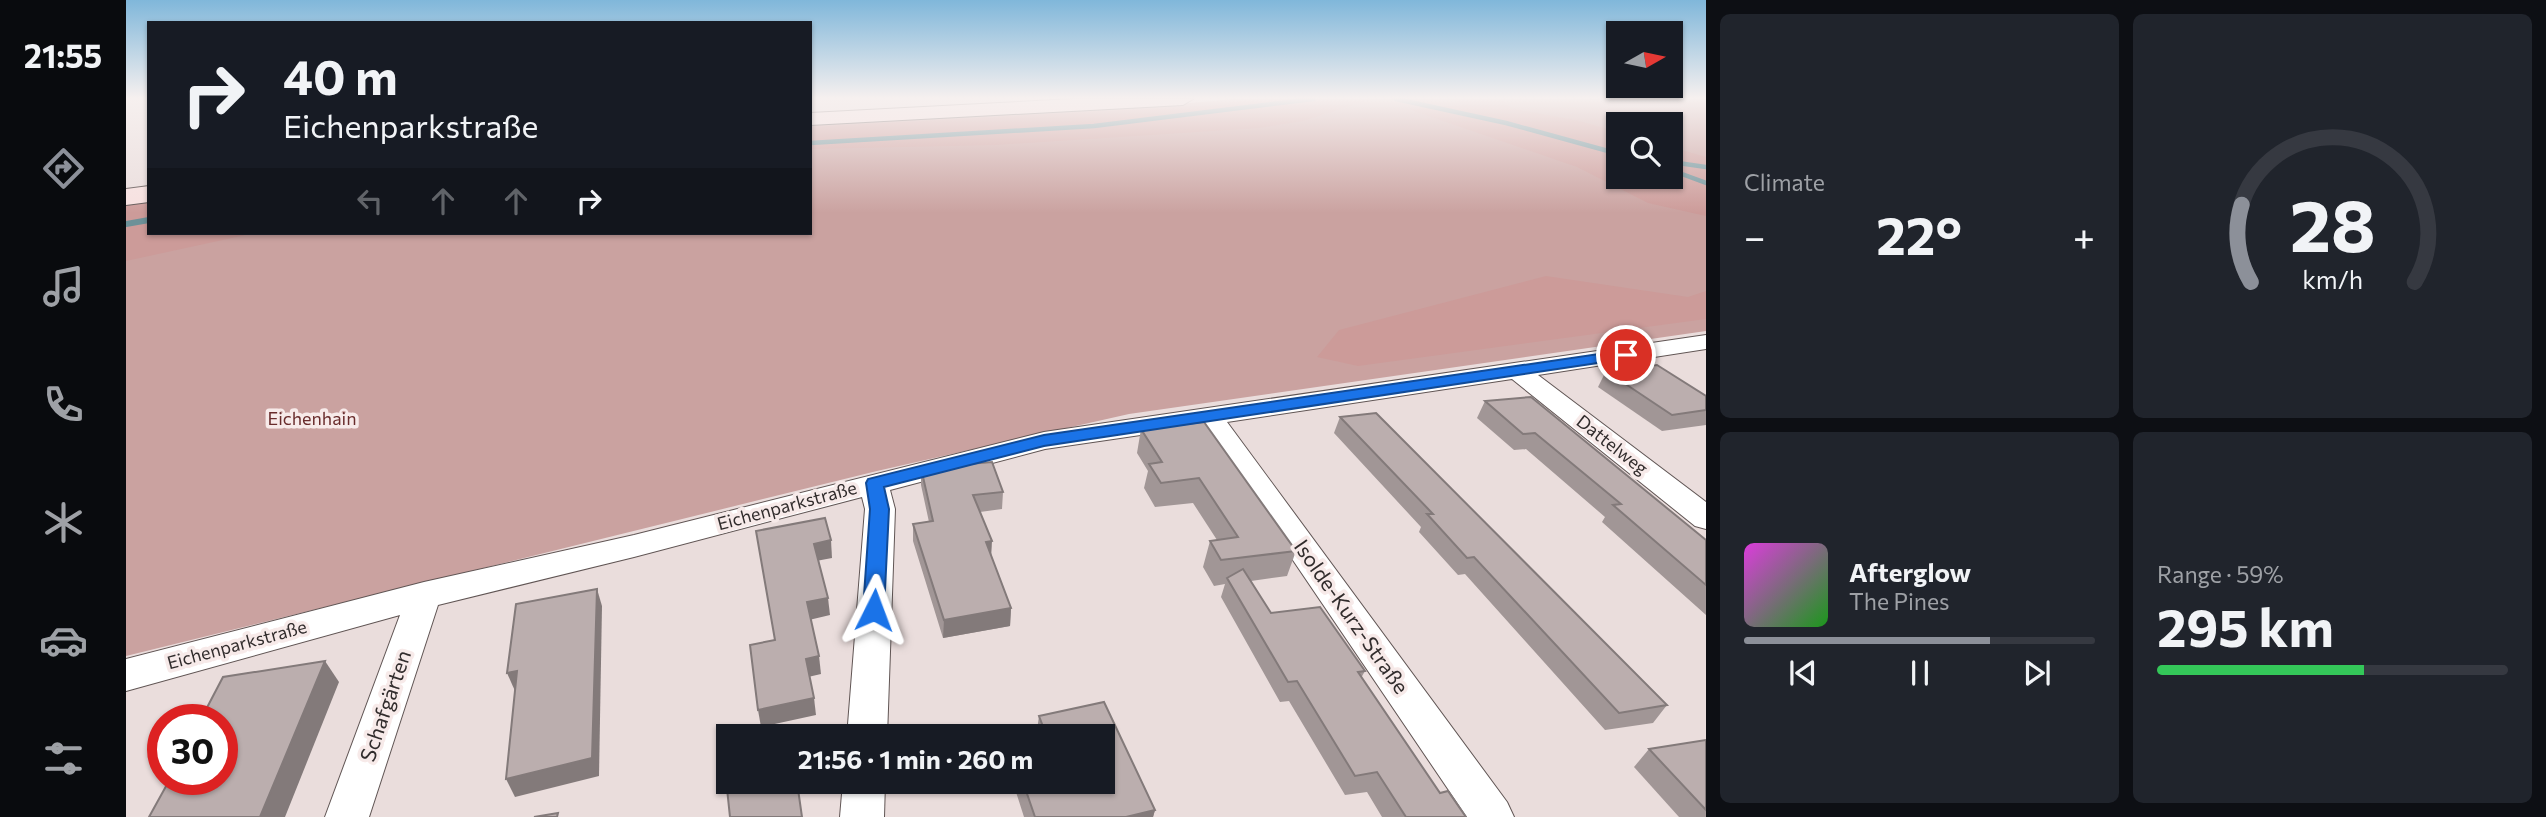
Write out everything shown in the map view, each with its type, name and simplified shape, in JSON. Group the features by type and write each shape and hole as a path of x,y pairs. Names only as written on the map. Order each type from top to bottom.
{"main road":[{"path":"126,197 147,194"}],"street":[{"name":"Eichenparkstraße","path":"126,676 425,595 634,545 1044,440 1519,372 1706,342"},
{"name":"Dattelweg","path":"1519,372 1706,518"},
{"name":"Isolde-Kurz-Straße","path":"1209,416 1492,817"},
{"path":"868,724 880,509 874,483"},
{"name":"Schafgärten","path":"347,817 425,595"},
{"path":"862,817 863,794"}],"green space":[{"name":"Eichenhain","path":"812,137 1606,137 1606,189 1683,189 1683,137 1706,137 1706,331 1129,414 877,471 126,656 126,204 147,201 147,235 812,235"}],"shaded area":[{"path":"812,137 1118,137 996,145 812,149"},
{"path":"1490,137 1606,137 1606,182 1577,167"},
{"path":"1683,150 1706,157 1706,216 1648,203 1620,189 1683,189"},
{"path":"147,203 147,235 246,235 126,261 126,206"},
{"path":"1546,276 1688,297 1706,291 1706,319 1358,366 1317,357 1339,330"}],"building":[{"path":"1657,365 1706,396 1706,410 1672,415 1606,371"},
{"path":"1531,397 1706,540 1706,585 1613,505 1621,504 1535,433 1523,434 1485,401"},
{"path":"1376,413 1667,705 1619,713 1474,557 1467,558 1427,514 1433,514 1340,417"},
{"path":"1204,422 1296,551 1221,560 1210,541 1238,537 1199,478 1161,483 1149,464 1162,462 1141,429"},
{"path":"992,462 1003,492 973,495 992,541 986,542 1011,608 944,620 913,524 933,521 921,468"},
{"path":"825,518 831,540 814,544 828,598 807,602 819,656 806,659 814,698 758,710 750,645 775,640 756,531"},
{"path":"1243,569 1271,613 1320,607 1365,671 1358,672 1440,793 1448,791 1466,817 1406,817 1377,772 1355,776 1297,681 1288,682 1227,578"},
{"path":"597,589 592,758 506,779 517,671 507,673 516,604"},
{"path":"325,661 260,817 149,817 161,795 238,795 238,704 209,704 223,677"},
{"path":"1104,702 1114,724 1042,724 1039,716"},
{"path":"1115,725 1155,810 1126,817 1035,817 1027,794 1115,794"},
{"path":"1706,740 1706,810 1649,749"},
{"path":"728,794 799,794 802,817 730,817"},
{"path":"558,813 557,817 534,817"}],"waterway":[{"path":"812,143 908,137"},
{"path":"1557,137 1606,150"},
{"path":"1683,164 1706,167"},
{"path":"1683,174 1706,183"},
{"path":"126,224 147,220"}],"route":[{"path":"874,610 880,509 874,483 1044,440 1626,355"}]}
